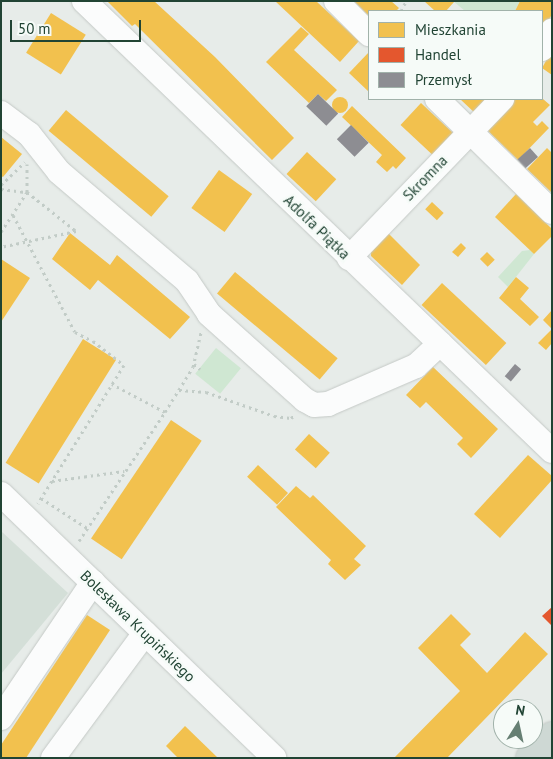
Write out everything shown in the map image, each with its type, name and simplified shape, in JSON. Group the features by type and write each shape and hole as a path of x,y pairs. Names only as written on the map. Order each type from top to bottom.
{"main road":[{"path":"530,758 552,736"}],"street":[{"name":"Adolfa Piątka","path":"84,1 349,258 552,451"},
{"path":"336,1 368,33"},
{"path":"543,48 552,31"},
{"path":"438,100 552,212"},
{"name":"Skromna","path":"349,258 501,100"},
{"path":"1,113 29,134 59,172 187,281 209,314 305,400 314,404 328,404 416,366 440,344"},
{"name":"Bolesława Krupińskiego","path":"1,494 145,633 177,652 274,758"},
{"path":"1,718 93,582"},
{"path":"53,758 145,633"}],"path":[{"path":"1,187 27,160 27,192 1,232"},
{"path":"1,187 27,192 76,231 1,247"},
{"path":"12,215 19,232 29,242 48,286 74,332 93,341 124,365 28,520"},
{"path":"68,558 179,390 194,364 199,341"},
{"path":"194,364 200,369"},
{"path":"112,384 165,412"},
{"path":"179,390 206,392 274,416 292,418 302,407 314,404"},
{"path":"52,481 125,471"},
{"path":"41,498 87,528"}],"shaded area":[{"path":"1,531 68,593 1,674"}],"green space":[{"path":"453,1 520,1 516,10 464,10"},
{"path":"530,250 534,254 508,287 498,277 522,251"},
{"path":"216,348 241,368 220,394 195,374"}],"building: Mieszkania":[{"path":"107,1 154,1 215,57 294,138 272,160 135,24 132,26"},
{"path":"275,1 316,1 359,41 340,62"},
{"path":"354,1 391,1 399,8 397,10 368,10 368,15"},
{"path":"424,1 454,2 447,10 434,10"},
{"path":"520,1 552,1 552,14 543,32 543,10 516,10"},
{"path":"51,13 86,35 61,75 26,53"},
{"path":"301,27 309,34 294,50 337,90 326,101 318,94 309,103 266,62"},
{"path":"552,50 552,75 543,69"},
{"path":"368,53 368,91 349,73"},
{"path":"337,97 343,97 348,102 346,111 337,113 332,108 332,102"},
{"path":"543,99 550,105 533,122 537,126 542,121 549,128 518,160 484,127 511,100"},
{"path":"461,100 491,100 477,115"},
{"path":"421,103 456,136 436,158 401,125"},
{"path":"352,106 406,158 396,169 393,166 387,172 376,162 382,155 342,117"},
{"path":"66,110 169,196 151,217 49,131"},
{"path":"1,137 22,154 3,177 1,176"},
{"path":"547,148 552,153 552,193 527,169"},
{"path":"307,152 336,179 316,201 287,174"},
{"path":"219,170 252,194 225,232 191,208"},
{"path":"516,194 552,229 552,236 534,254 495,217"},
{"path":"432,202 444,213 437,220 425,209"},
{"path":"386,231 420,265 402,285 371,256 371,249"},
{"path":"70,233 110,265 117,255 190,317 170,339 98,280 90,290 52,259"},
{"path":"461,243 466,248 458,257 452,252"},
{"path":"487,252 495,260 488,267 480,259"},
{"path":"1,259 30,278 1,322"},
{"path":"235,272 338,358 320,380 217,293"},
{"path":"516,277 529,288 520,299 539,317 530,326 499,298"},
{"path":"442,283 506,343 486,365 422,305"},
{"path":"552,310 552,329 543,320"},
{"path":"552,329 552,343 546,350 538,343"},
{"path":"83,339 116,360 39,483 6,463"},
{"path":"433,367 498,429 471,458 457,444 463,438 426,402 420,408 406,395"},
{"path":"171,420 202,441 122,559 91,539"},
{"path":"309,434 330,453 316,468 295,450"},
{"path":"528,455 552,476 552,480 500,538 474,514"},
{"path":"258,465 288,493 277,505 247,477"},
{"path":"296,486 310,498 313,495 366,546 354,559 361,565 345,580 328,564 331,560 276,507"},
{"path":"451,614 471,634 460,645 487,673 525,632 548,654 504,699 493,699 493,711 447,758 394,758 460,691 418,648"},
{"path":"87,615 110,630 26,758 1,758 1,745"},
{"path":"185,726 218,758 178,758 166,746"}],"building: Handel":[{"path":"552,607 552,626 542,616"}],"building: Przemysł":[{"path":"318,94 338,113 326,126 306,106"},
{"path":"351,125 369,143 355,157 337,139"},
{"path":"530,148 538,157 525,168 517,159"},
{"path":"515,364 521,369 511,381 505,376"}]}
